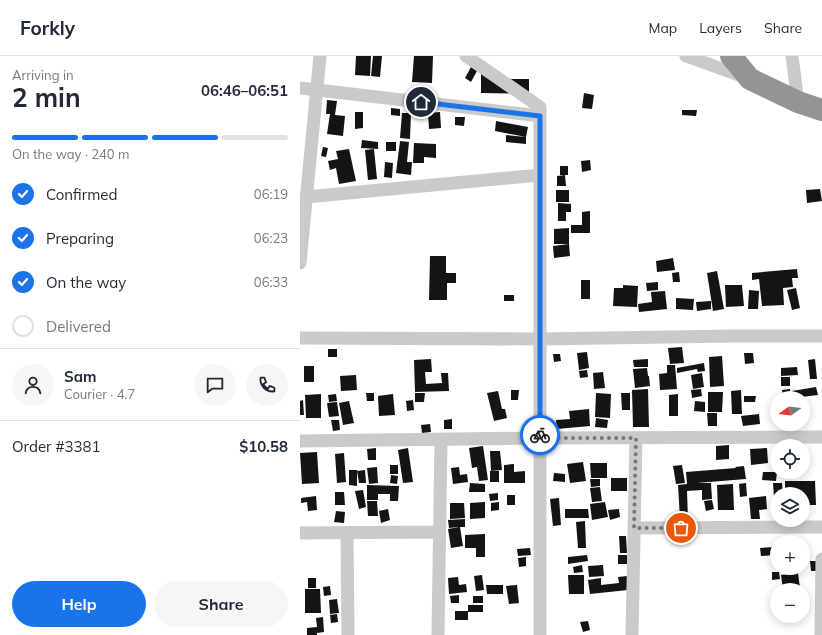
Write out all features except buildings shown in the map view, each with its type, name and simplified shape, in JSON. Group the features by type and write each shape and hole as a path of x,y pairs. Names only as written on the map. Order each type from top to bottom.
{"highway":[{"path":"731,56 750,80 798,102 822,110"}],"street":[{"path":"300,263 320,56"},
{"path":"466,56 540,107 540,635"},
{"path":"686,56 750,80"},
{"path":"792,56 798,102"},
{"path":"300,88 540,116"},
{"path":"306,197 540,175"},
{"path":"300,338 540,339 822,336"},
{"path":"300,441 822,437"},
{"path":"632,635 636,438"},
{"path":"438,635 440,439"},
{"path":"634,528 822,527"},
{"path":"300,533 439,532"},
{"path":"347,533 348,635"},
{"path":"820,635 822,559"}],"way so far":[{"path":"540,435 540,438 636,438 634,528 681,528"}],"route":[{"path":"421,102 540,116 540,435"}]}
